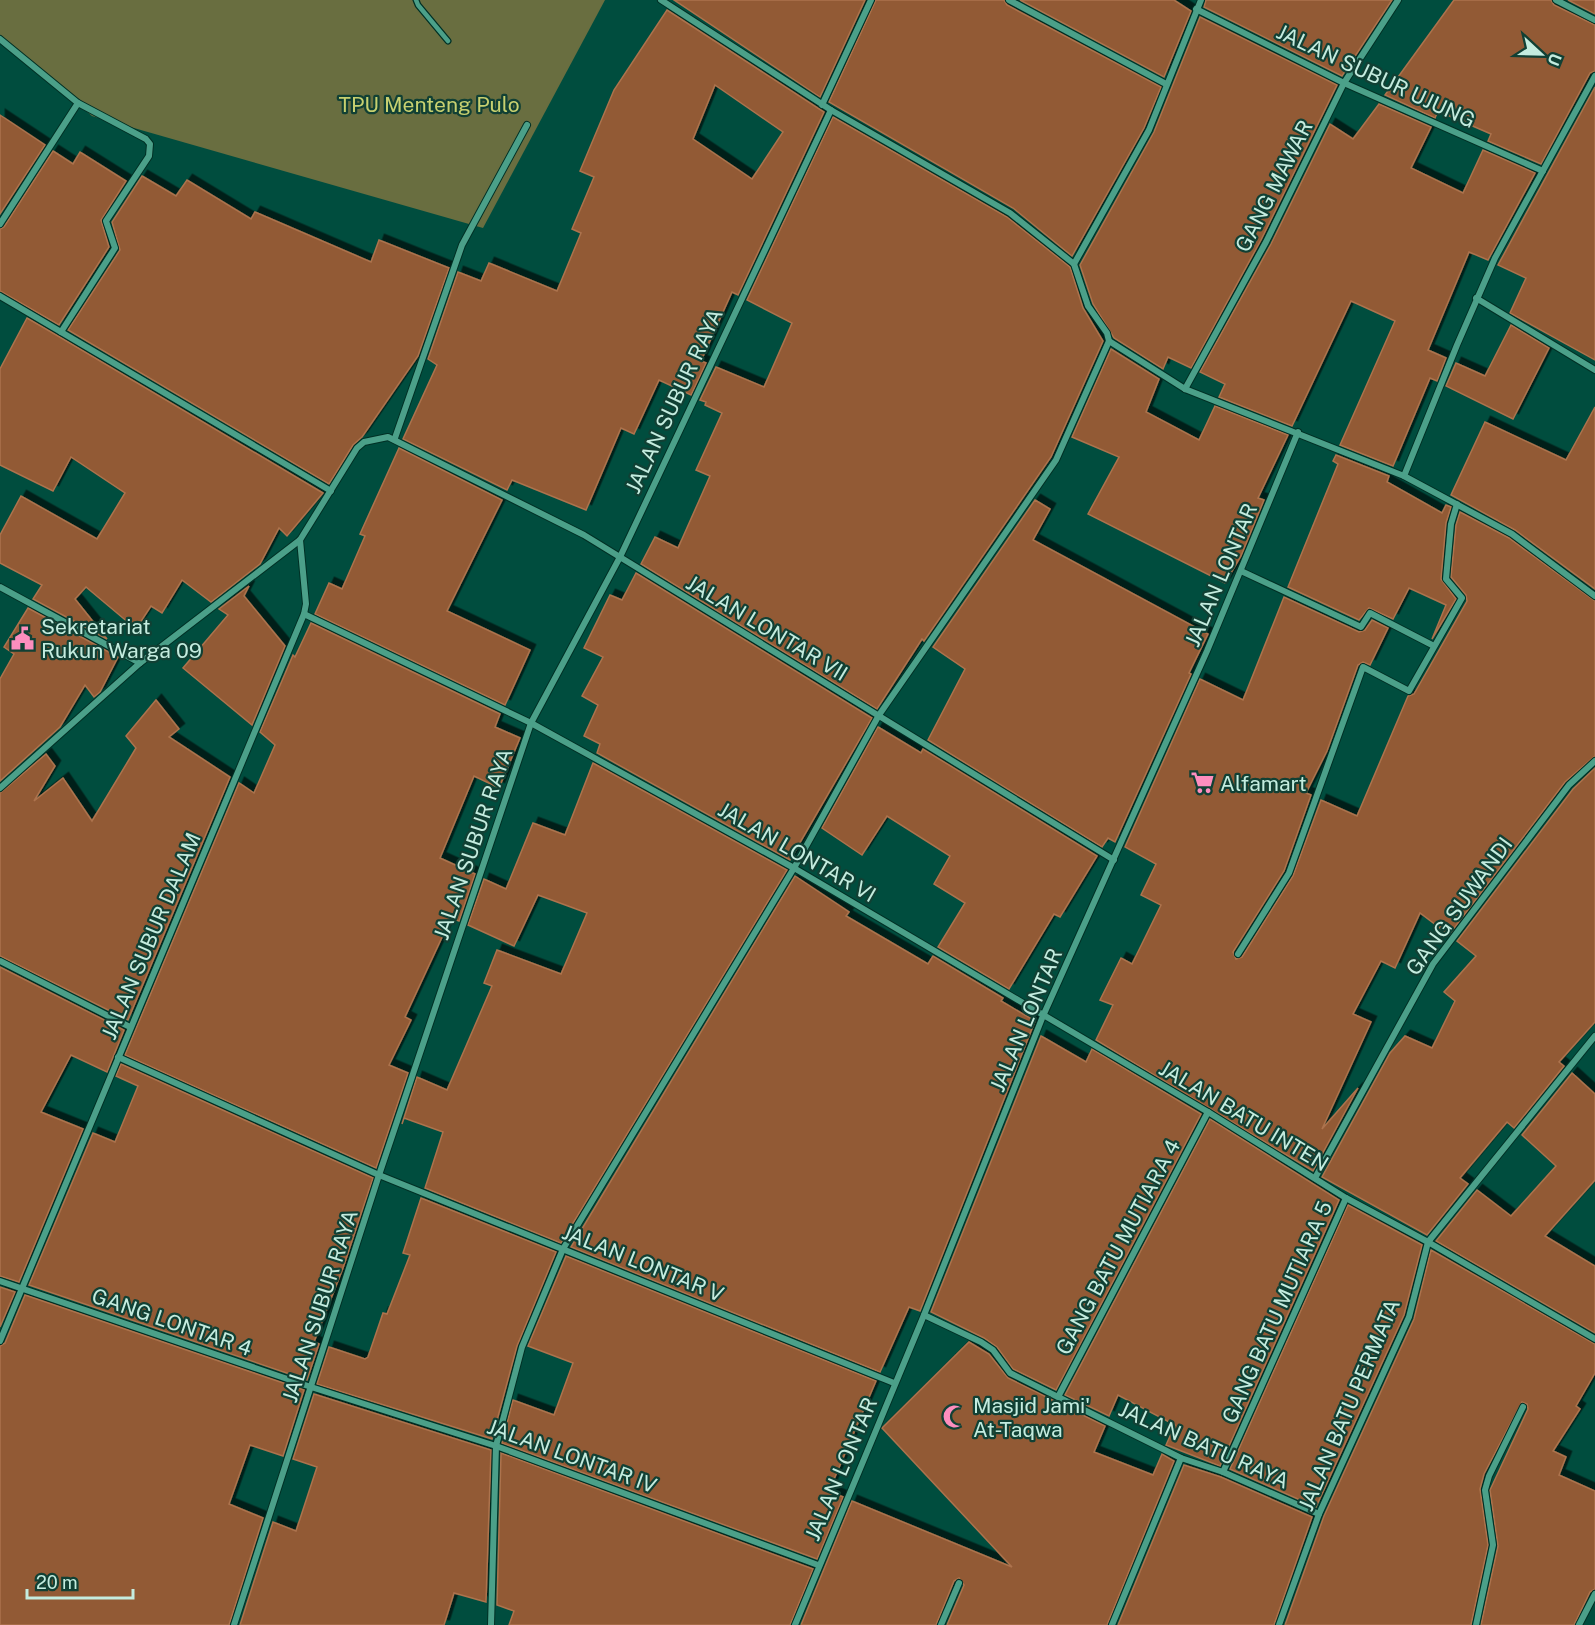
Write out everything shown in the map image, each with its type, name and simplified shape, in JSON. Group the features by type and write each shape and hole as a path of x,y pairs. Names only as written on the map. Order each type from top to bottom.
{"street":[{"path":"491,1625 496,1446 522,1347 564,1249 794,868 879,715 1056,460 1109,341 1107,333 1088,306 1074,264 1010,213 822,105 662,0"},
{"path":"822,105 871,0"},
{"path":"1009,0 1166,84"},
{"path":"1074,264 1149,130 1201,0"},
{"name":"GANG MAWAR","path":"1185,389 1266,242 1344,83 1398,0"},
{"path":"1556,0 1595,20"},
{"name":"JALAN SUBUR UJUNG","path":"1196,9 1344,83 1543,171"},
{"path":"0,39 78,103 146,138 150,144 149,156 106,221 115,249 61,332"},
{"path":"1404,476 1476,298 1595,76"},
{"path":"0,224 78,103"},
{"name":"JALAN SUBUR RAYA","path":"234,1625 379,1175 531,723 620,557 831,110"},
{"path":"0,788 141,663 300,540 357,448 364,442 392,437 462,245 527,125"},
{"path":"0,296 331,491"},
{"path":"1476,298 1595,370"},
{"path":"1109,341 1185,389 1404,476 1512,534 1595,596"},
{"name":"JALAN LONTAR","path":"795,1625 818,1565 924,1315 1043,1016 1241,571 1298,432"},
{"name":"JALAN LONTAR VII","path":"392,437 584,535 1114,860"},
{"path":"1238,954 1289,873 1363,667 1409,691 1462,597 1446,579 1451,524 1457,504"},
{"name":"JALAN SUBUR DALAM","path":"0,1341 304,614 306,604 300,540"},
{"path":"1241,571 1361,627 1370,613 1434,646"},
{"path":"0,587 141,663"},
{"name":"JALAN LONTAR VI","path":"304,614 531,723 794,868 1043,1016"},
{"name":"GANG SUWANDI","path":"1315,1178 1433,964 1569,786 1595,760"},
{"path":"0,961 130,1027"},
{"name":"JALAN BATU INTEN","path":"1043,1016 1208,1112 1346,1198 1428,1242 1595,1339"},
{"name":"JALAN BATU PERMATA","path":"1279,1625 1319,1514 1409,1317 1428,1242 1595,1036"},
{"name":"JALAN LONTAR V","path":"118,1057 379,1175 894,1383"},
{"name":"GANG BATU MUTIARA 4","path":"1058,1397 1208,1112"},
{"name":"GANG BATU MUTIARA 5","path":"1223,1472 1346,1198"},
{"name":"GANG LONTAR 4","path":"0,1281 311,1387"},
{"name":"JALAN BATU RAYA","path":"924,1315 993,1350 1010,1373 1180,1458 1223,1472 1319,1514"},
{"name":"JALAN LONTAR IV","path":"311,1387 496,1446 818,1565"},
{"path":"1476,1625 1493,1545 1485,1490 1489,1476 1523,1407"},
{"path":"1112,1625 1180,1458"},
{"path":"942,1625 959,1583"},
{"path":"1580,1625 1595,1594"}],"lane":[{"path":"416,0 448,41"}],"green space":[{"name":"TPU Menteng Pulo","path":"0,0 605,0 483,228 92,116 0,37"}],"building":[{"path":"674,0 865,0 820,97"},
{"path":"876,0 1004,0 1007,5 1161,87 1144,128 1072,256 1013,208 829,102"},
{"path":"1020,0 1174,0 1191,11 1164,77"},
{"path":"1206,0 1392,0 1342,76 1204,7"},
{"path":"1454,0 1551,0 1554,5 1595,25 1595,71 1590,73 1541,164 1488,141 1491,134 1438,111 1435,118 1385,95"},
{"path":"1568,0 1595,0 1595,14"},
{"path":"667,10 824,112 738,295 732,292 701,361 706,363 691,395 659,380 634,434 621,428 586,510 512,480 507,490 403,439 437,365 428,359 458,272 481,281 489,263 557,291 581,233 572,229 594,177 580,171 614,90","holes":["715,85 783,132 752,179 693,139"]},
{"path":"1200,17 1337,85 1261,240 1191,368 1168,357 1163,369 1114,338 1093,304 1080,265 1154,132"},
{"path":"1595,87 1595,360 1510,313 1526,278 1498,265"},
{"path":"1379,104 1431,127 1411,168 1463,193 1483,150 1535,173 1488,260 1469,252 1428,350 1446,358 1437,381 1430,378 1393,466 1340,445 1395,321 1351,301 1292,426 1219,397 1225,384 1200,372 1271,244 1330,124 1353,139"},
{"path":"0,115 45,145 0,214"},
{"path":"833,117 1007,217 1070,267 1083,308 1103,341 1051,457 924,641 922,639 877,709 641,564 655,537 678,548 710,476 696,470 722,413 700,400 716,367 764,387 792,323 747,300"},
{"path":"53,151 73,164 80,152 126,181 101,220 109,247 59,325 0,291 0,229 4,227"},
{"path":"142,176 176,196 187,180 251,219 255,212 371,262 379,240 449,268 418,356 362,437 353,445 329,484 68,330 120,250 112,222"},
{"path":"27,318 323,493 287,536 279,528 260,564 211,602 182,580 162,613 151,606 136,629 86,587 75,599 107,639 33,599 42,585 0,563 0,535 21,496 97,539 125,493 71,457 53,491 0,465 0,369"},
{"path":"1511,325 1549,348 1513,419 1446,386 1456,363 1485,376"},
{"path":"1111,349 1159,379 1146,412 1199,440 1215,406 1288,435 1258,498 1264,500 1241,556 1225,583 1088,514 1119,457 1072,437"},
{"path":"1595,407 1595,589 1515,530 1451,495 1485,422 1566,460"},
{"path":"399,448 502,500 447,611 530,650 505,705 315,614 329,583 342,589 365,536 360,534"},
{"path":"1336,455 1389,476 1387,482 1442,513 1446,505 1451,507 1446,523 1441,579 1456,599 1432,639 1446,605 1409,588 1393,619 1369,608 1359,620 1288,587 1338,464 1333,461"},
{"path":"1035,500 1050,509 1033,540 1208,634 1115,842 1108,838 1102,847 928,740 965,669 933,647"},
{"path":"1460,512 1509,538 1595,601 1595,756 1565,782 1449,935 1420,913 1395,968 1381,961 1353,1014 1371,1022 1322,1129 1358,1088 1313,1171 1096,1040 1113,1005 1100,1000 1121,958 1132,964 1161,905 1141,895 1156,864 1125,847 1200,679 1243,700 1284,597 1359,632 1365,630 1372,620 1388,628 1370,665 1363,662 1358,665 1327,751 1306,793 1311,795 1284,871 1233,952 1236,959 1242,957 1293,876 1321,800 1357,816 1408,696 1414,694 1467,601 1466,595 1451,577 1456,525"},
{"path":"636,573 872,718 790,860 597,753 600,744 584,736 598,705 582,696 603,657 584,648 610,595 622,600"},
{"path":"249,586 244,596 285,646 252,725 183,668 228,615 219,609"},
{"path":"28,608 118,657 100,692 94,697 85,685 60,727 0,781 0,679 14,654 4,647"},
{"path":"311,623 500,714 495,727 520,738 499,788 474,776 440,858 475,874 459,921 451,918 405,1017 411,1020 389,1065 408,1073 376,1168 125,1055 239,783 254,793 275,745 260,732 293,655 295,657"},
{"path":"156,700 179,729 169,737 230,777 128,1020 0,956 0,793 46,754 55,766 34,801 63,778 92,821 136,748 126,736"},
{"path":"878,727 921,753 923,749 1097,856 1060,917 1054,914 1009,989 938,947 965,903 934,884 950,856 887,816 862,855 822,828"},
{"path":"593,763 787,870 561,1243 425,1188 443,1132 404,1118 402,1124 417,1077 447,1090 492,986 484,983 497,950 561,974 587,913 538,895 514,946 468,925 484,879 506,889 533,823 565,835"},
{"path":"1595,768 1595,1022 1559,1062 1564,1066 1514,1128 1507,1122 1460,1178 1468,1184 1427,1235 1322,1177 1390,1053 1405,1036 1432,1048 1455,1001 1444,992 1476,956 1457,941 1573,789"},
{"path":"795,876 849,912 846,916 928,964 933,956 1003,998 1001,1001 1035,1021 920,1311 909,1307 880,1372 571,1247"},
{"path":"0,967 124,1030 107,1072 71,1055 41,1112 83,1129 19,1282 0,1276"},
{"path":"1041,1036 1086,1062 1092,1049 1201,1114 1056,1390 1013,1369 997,1347 984,1338 931,1312"},
{"path":"121,1064 373,1178 343,1268 314,1342 319,1344 307,1380 29,1285 93,1133 115,1142 138,1086 116,1076"},
{"path":"1572,1073 1595,1094 1595,1180 1545,1236 1595,1266 1595,1333 1436,1241 1477,1190 1511,1216 1556,1166 1522,1135"},
{"path":"1210,1119 1339,1200 1220,1466 1166,1445 1175,1425 1118,1395 1109,1416 1065,1395"},
{"path":"421,1198 556,1252 517,1346 492,1439 317,1384 329,1347 365,1359 368,1357 383,1313 387,1314 410,1255 403,1253"},
{"path":"1348,1205 1422,1245 1404,1315 1316,1507 1230,1469"},
{"path":"1431,1250 1595,1344 1595,1373 1576,1406 1580,1409 1553,1451 1566,1457 1559,1475 1595,1491 1595,1589 1590,1592 1574,1625 1481,1625 1498,1546 1490,1490 1528,1409 1527,1404 1522,1402 1484,1474 1480,1489 1488,1545 1471,1625 1285,1625 1324,1516 1414,1319"},
{"path":"566,1256 876,1381 829,1491 843,1497 817,1559 502,1443 513,1400 554,1415 573,1363 528,1346"},
{"path":"0,1287 15,1292 0,1327"},
{"path":"25,1295 304,1390 283,1456 250,1445 229,1504 263,1518 229,1625 0,1625 0,1346 5,1343"},
{"path":"969,1342 989,1354 1008,1378 1105,1426 1094,1452 1153,1475 1162,1454 1174,1461 1107,1625 947,1625 964,1585 959,1578 954,1581 936,1625 801,1625 852,1501 1012,1567 882,1428"},
{"path":"314,1394 491,1450 486,1602 454,1593 444,1625 240,1625 273,1522 296,1531 317,1467 293,1459"},
{"path":"501,1453 813,1569 790,1625 509,1625 514,1611 497,1605"},
{"path":"1184,1465 1221,1477 1312,1517 1274,1625 1118,1625"}],"place":[{"name":"Sekretariat Rukun Warga 09","path":"23,638"},
{"name":"Alfamart","path":"1202,783"},
{"name":"Masjid Jami' At-Taqwa","path":"955,1417"}]}
